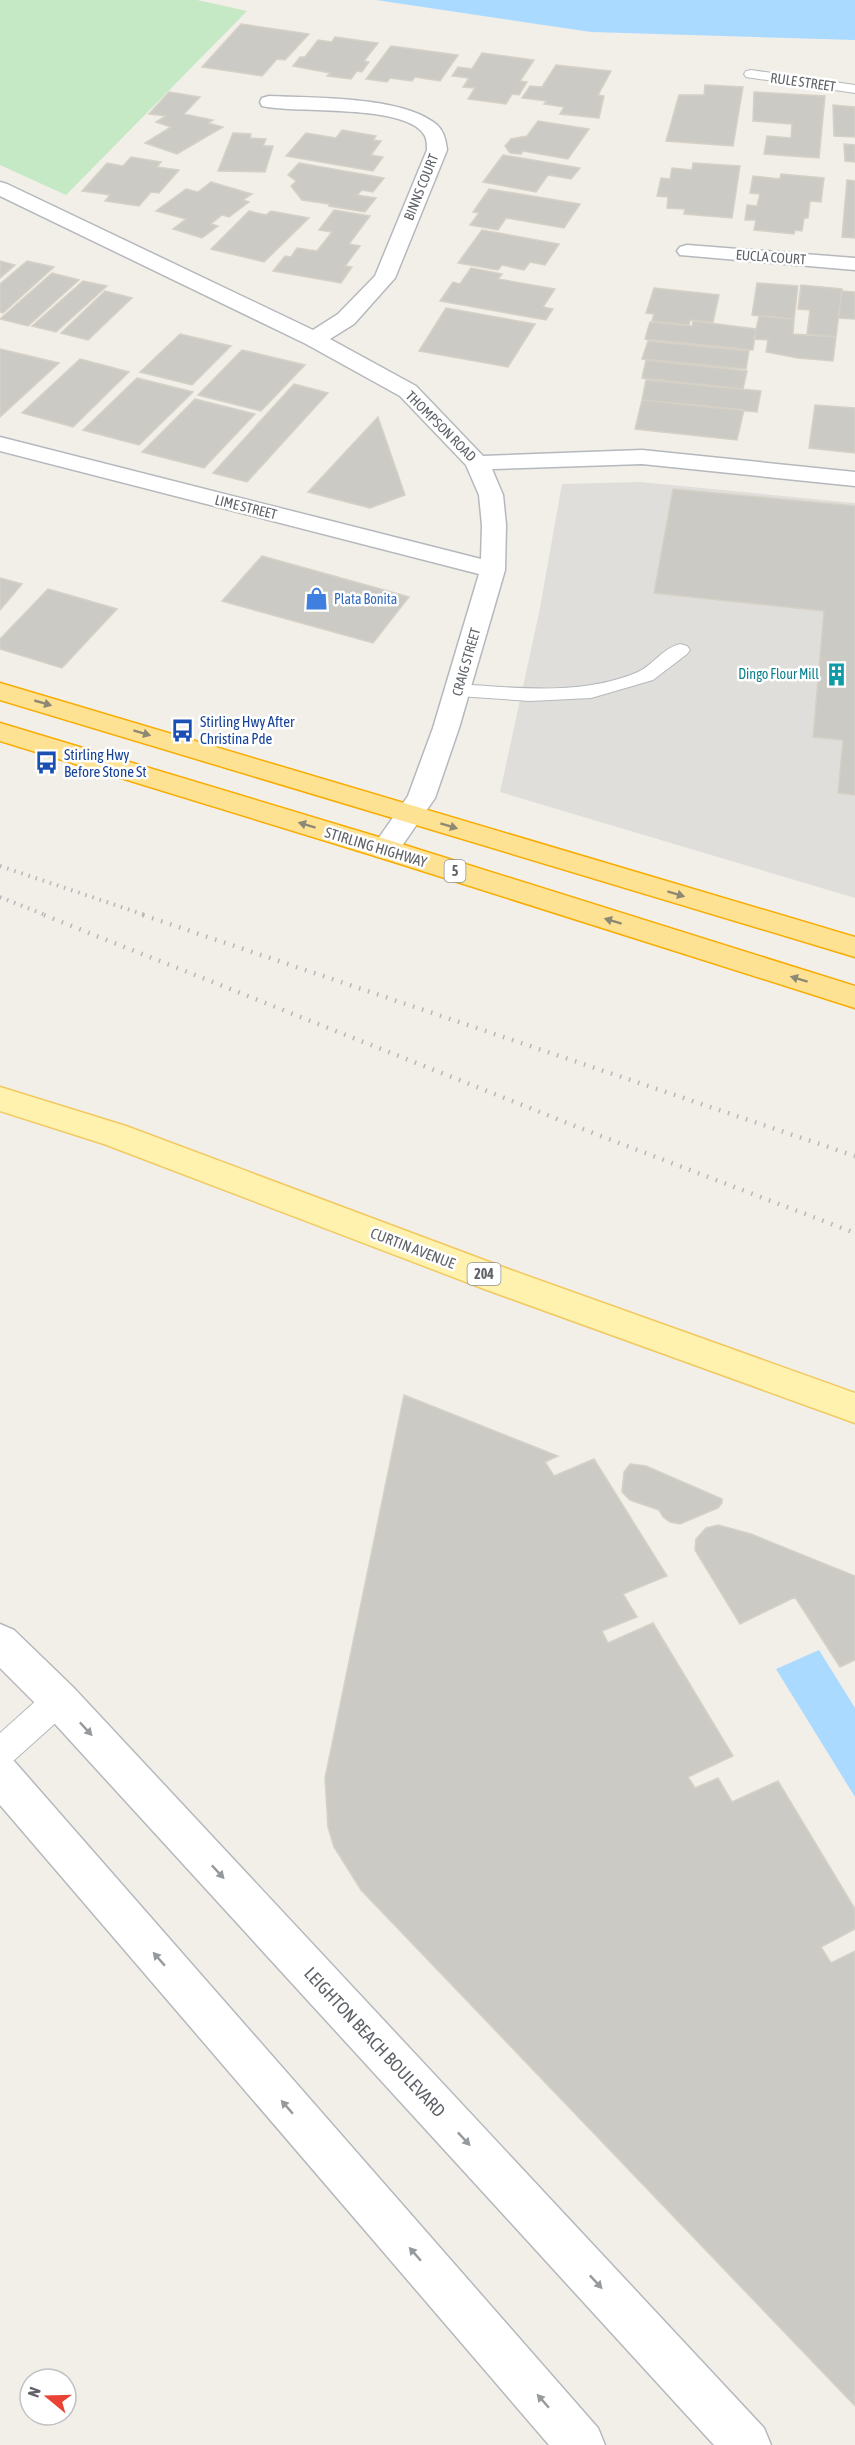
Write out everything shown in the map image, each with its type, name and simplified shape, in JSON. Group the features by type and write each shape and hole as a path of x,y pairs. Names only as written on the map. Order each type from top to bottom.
{"highway":[{"path":"0,691 855,947"},
{"name":"STIRLING HIGHWAY","path":"0,732 385,849 855,997"}],"main road":[{"name":"CURTIN AVENUE","path":"2,1099 115,1135 488,1276 855,1408"}],"street":[{"name":"BINNS COURT","path":"269,102 343,106 398,114 416,120 430,129 437,140 437,150 385,278 346,320 314,339"},
{"name":"THOMPSON ROAD","path":"0,188 314,339 408,391 477,463 642,457 855,479"},
{"name":"EUCLA COURT","path":"687,251 855,264"},
{"name":"LIME STREET","path":"0,444 493,570"},
{"name":"CRAIG STREET","path":"385,849 421,798 458,690 493,570 494,525 491,495 477,463"},
{"name":"LEIGHTON BEACH BOULEVARD","path":"0,1642 59,1700 747,2445"},
{"path":"0,1775 581,2445"}],"lane":[{"name":"RULE STREET","path":"751,74 855,88"},
{"path":"458,690 530,695 591,692 646,676 680,650"},
{"path":"0,1753 59,1700"}],"shaded area":[{"path":"640,482 855,503 855,898 500,792 539,613 562,484"}],"green space":[{"path":"0,0 197,0 247,11 66,195 0,165"}],"water":[{"path":"376,0 855,0 855,40 591,32"},
{"path":"819,1650 855,1708 855,1797 776,1669"}],"building":[{"path":"241,24 309,34 285,60 277,59 262,76 202,67"},
{"path":"335,37 378,43 364,61 369,62 362,72 357,71 351,79 327,76 330,73 293,66 300,57 305,57 318,40 332,42"},
{"path":"391,46 458,55 440,81 415,77 412,81 390,78 387,82 366,79"},
{"path":"482,53 534,60 520,81 527,82 519,95 512,94 506,104 468,99 475,88 463,87 469,78 452,76 458,67 472,69"},
{"path":"556,65 611,71 598,95 604,96 599,118 560,114 564,107 544,104 547,101 522,98 530,86 542,87"},
{"path":"705,85 743,87 733,146 666,141 679,95 704,95"},
{"path":"169,92 200,97 184,114 213,120 208,123 223,127 177,154 145,143 171,127 156,122 166,116 149,114"},
{"path":"754,92 825,96 819,158 764,154 767,136 791,138 792,124 753,121"},
{"path":"833,105 855,107 855,137 834,136"},
{"path":"538,121 589,129 568,159 523,151 521,154 510,153 505,146 511,139 527,136"},
{"path":"342,130 376,136 373,140 381,141 371,155 383,157 373,171 286,156 306,133 336,138"},
{"path":"233,133 251,134 250,138 266,139 263,146 273,146 265,172 218,171"},
{"path":"844,144 855,145 855,162 845,161"},
{"path":"503,155 580,168 571,179 548,175 536,192 483,182"},
{"path":"131,157 161,162 157,167 179,170 159,193 151,192 139,206 105,201 110,195 82,191 107,163 123,166"},
{"path":"299,163 384,178 373,192 362,190 357,195 376,198 365,212 329,206 329,204 302,200 291,186 296,181 288,175"},
{"path":"693,163 740,166 732,218 684,214 685,209 667,208 668,197 657,196 661,178 670,179 672,168 692,170"},
{"path":"781,174 824,178 821,202 810,201 808,218 804,218 802,231 795,230 794,234 754,230 756,220 745,220 747,205 757,206 760,194 750,193 753,176 780,179"},
{"path":"847,180 855,181 855,238 842,237"},
{"path":"211,182 252,194 243,200 249,202 229,217 222,215 211,224 218,226 202,238 173,229 186,219 156,211 186,189 198,192"},
{"path":"489,189 580,204 564,228 506,218 498,230 470,225 479,213 473,212"},
{"path":"334,210 370,216 349,244 360,246 345,266 352,267 341,283 273,271 285,256 291,257 297,248 317,251 332,232 319,230"},
{"path":"249,211 266,215 271,211 309,218 264,262 211,249"},
{"path":"482,230 559,244 545,265 530,262 524,270 502,265 498,270 458,263"},
{"path":"0,261 15,265 0,278"},
{"path":"27,261 54,267 3,313 0,312 0,284"},
{"path":"471,268 502,274 498,279 555,289 543,307 553,309 546,320 440,301 453,282 460,284"},
{"path":"52,273 79,280 28,326 0,319"},
{"path":"83,281 107,286 56,332 32,326"},
{"path":"757,283 798,286 794,319 752,315"},
{"path":"801,285 842,289 836,337 807,334 810,310 798,309"},
{"path":"654,288 719,295 713,322 690,320 689,325 652,321 654,314 646,313"},
{"path":"105,291 132,298 88,340 61,333"},
{"path":"842,291 855,292 855,319 838,318"},
{"path":"446,308 535,324 508,367 419,351"},
{"path":"759,316 794,319 793,334 836,337 833,361 766,352 768,340 754,339"},
{"path":"693,321 756,329 753,350 645,339 650,322 692,326"},
{"path":"180,334 231,346 192,385 140,372"},
{"path":"648,341 749,351 746,369 642,359"},
{"path":"0,349 59,363 0,417"},
{"path":"242,350 305,365 261,411 198,395"},
{"path":"80,359 129,372 73,427 22,413"},
{"path":"646,360 747,371 743,389 642,378"},
{"path":"137,378 193,392 139,445 83,430"},
{"path":"646,380 761,391 757,412 642,400"},
{"path":"294,384 328,393 247,482 213,473"},
{"path":"195,399 255,414 204,468 142,452"},
{"path":"642,400 744,410 737,440 635,429"},
{"path":"815,405 855,408 855,453 809,448"},
{"path":"378,417 405,495 370,508 308,492"},
{"name":"Dingo Flour Mill","path":"673,489 855,506 855,795 838,793 843,740 813,737 824,611 654,593"},
{"name":"Plata Bonita","path":"262,556 409,597 373,643 222,601"},
{"path":"0,578 22,584 0,610"},
{"path":"48,589 117,609 62,668 0,649 0,639"},
{"path":"404,1395 558,1456 545,1462 554,1476 594,1459 667,1576 623,1594 637,1617 602,1631 608,1643 653,1623 733,1756 688,1777 695,1788 718,1778 732,1802 778,1781 855,1909 855,1929 821,1947 831,1963 855,1951 855,2406 361,1890 334,1847 328,1827 325,1778"},
{"path":"630,1464 646,1466 722,1499 722,1503 718,1508 680,1524 670,1522 659,1510 630,1500 622,1492 624,1472"},
{"path":"718,1525 751,1534 855,1576 855,1660 840,1667 795,1597 740,1624 695,1550 696,1539 706,1528"}],"railway":[{"path":"0,866 148,916"},
{"path":"0,897 48,916"},
{"path":"44,915 580,1128 855,1233"},
{"path":"143,915 855,1156"}],"place":[{"name":"Plata Bonita","path":"316,599"},
{"name":"Dingo Flour Mill","path":"837,674"},
{"name":"Stirling Hwy After Christina Pde","path":"182,730"},
{"name":"Stirling Hwy Before Stone St","path":"46,763"}]}
